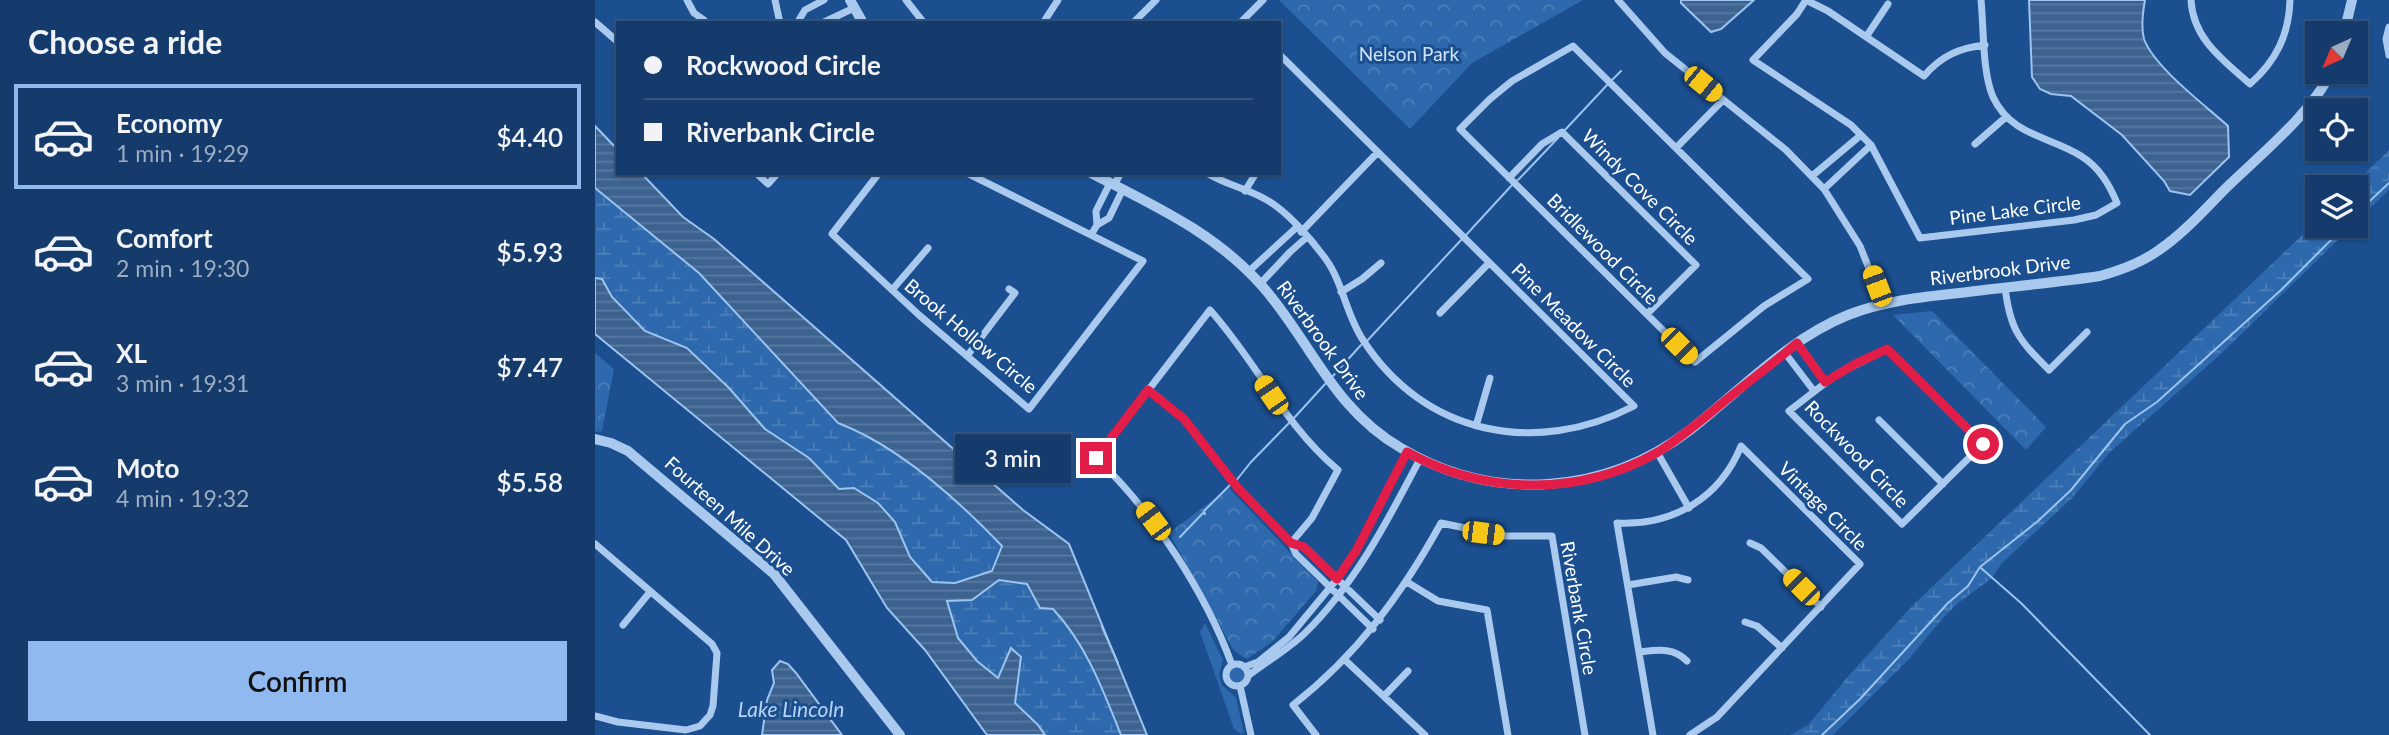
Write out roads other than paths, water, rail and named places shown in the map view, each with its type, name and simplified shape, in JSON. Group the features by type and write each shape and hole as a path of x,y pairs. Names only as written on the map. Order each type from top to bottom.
{"street":[{"path":"687,0 694,13 704,20"},
{"path":"775,0 780,21"},
{"path":"798,21 805,10 824,0"},
{"path":"906,0 922,21"},
{"path":"1045,21 1058,0"},
{"path":"1135,21 1156,0"},
{"path":"1242,21 1263,0"},
{"path":"1618,0 1665,53 1786,150 1824,189 1860,246 1882,303"},
{"path":"1806,0 1828,11 1924,76 1932,66 1949,54 1985,45"},
{"name":"Pine Lake Circle","path":"1806,0 1797,14 1753,60 1861,135 1871,145 1920,238 2074,220 2096,215 2117,203 2100,173 2082,156 2023,131 2006,117 1990,90 1981,0"},
{"path":"2191,0 2194,20 2204,40 2250,84 2269,65 2282,44 2289,18 2290,0"},
{"path":"2347,21 2352,0"},
{"path":"825,21 852,4 862,21"},
{"path":"1866,37 1888,4"},
{"path":"595,22 616,40"},
{"path":"2389,27 2386,39 2389,55"},
{"name":"Bridlewood Circle","path":"1573,46 1808,279 1764,306 1695,362 1509,178 1460,129 1505,86 1573,46"},
{"name":"Pine Meadow Circle","path":"1210,175 1268,200 1302,232 1331,267 1360,337 1393,377 1435,409 1476,426 1524,434 1562,432 1599,422 1634,406 1281,56"},
{"name":"Riverbrook Drive","path":"1095,175 1199,230 1229,253 1276,304 1338,394 1365,423 1407,452 1440,468 1478,480 1510,485 1543,485 1618,471 1657,452 1692,428 1797,343 1846,316 1882,303 2100,276 2132,266 2160,250 2305,110 2324,84"},
{"path":"1676,148 1723,100"},
{"path":"1975,144 2006,117"},
{"name":"Windy Cove Circle","path":"1509,178 1552,137 1562,132 1696,265 1647,314"},
{"path":"1812,176 1861,135"},
{"path":"1824,189 1871,145"},
{"path":"1848,146 1857,157"},
{"path":"1260,284 1291,250 1302,232 1378,152"},
{"path":"759,175 768,184 776,175"},
{"name":"Brook Hollow Circle","path":"877,175 832,234 1029,409 1143,261 971,175"},
{"path":"1091,235 1097,225 1109,218 1120,175"},
{"path":"1245,191 1255,175"},
{"path":"1097,225 1096,212 1116,186"},
{"path":"1248,272 1283,240 1302,232"},
{"path":"1283,240 1291,250"},
{"path":"892,290 928,248"},
{"path":"1341,292 1381,263"},
{"path":"1440,313 1489,263"},
{"path":"2004,287 2007,310 2015,330 2028,349 2049,370 2087,332"},
{"path":"967,356 1015,293 1009,289"},
{"path":"1232,665 1205,606 1167,542 1137,501 1096,458 1210,310 1235,340 1297,431 1338,471 1312,518 1291,543"},
{"name":"Rockwood Circle","path":"1797,343 1825,382"},
{"name":"Rockwood Circle","path":"1887,349 1983,444 1902,524 1789,411 1814,391 1855,364 1887,349"},
{"name":"Rockwood Circle","path":"1785,353 1814,391"},
{"path":"1804,378 1816,370"},
{"path":"1476,426 1490,378"},
{"path":"1148,390 1184,419 1237,487 1291,543 1296,554 1373,628"},
{"path":"1879,420 1943,484"},
{"name":"Fourteen Mile Drive","path":"598,439 628,451 774,574 900,735"},
{"name":"Vintage Circle","path":"1653,735 1617,523 1661,520 1689,508 1721,481 1741,446 1860,564 1717,717 1690,735"},
{"path":"1244,667 1258,662 1289,637 1337,579 1356,551 1407,452"},
{"path":"1657,452 1689,508"},
{"path":"1240,686 1248,676 1303,635 1346,587 1383,529 1420,459"},
{"name":"Riverbank Circle","path":"1316,735 1293,705 1345,660 1380,620 1407,582 1441,523 1493,534 1552,536 1585,735"},
{"path":"1291,543 1304,547 1380,620"},
{"path":"1750,543 1761,548 1821,607"},
{"path":"595,544 716,649 712,711 705,722 690,729 618,722 595,716"},
{"path":"1628,585 1675,577 1688,580"},
{"path":"1407,582 1438,601 1487,610 1508,735"},
{"path":"623,625 650,592"},
{"path":"1745,622 1757,626 1782,649"},
{"path":"1639,653 1671,650 1687,661"},
{"path":"1345,660 1425,735"},
{"path":"1240,686 1230,683 1226,678 1227,671 1232,665 1238,664 1244,667 1248,676"},
{"path":"1384,696 1408,671"},
{"path":"1240,686 1251,735"}],"water":[{"path":"1681,0 1754,0 1721,29 1711,32"},
{"path":"2029,0 2145,0 2144,39 2169,74 2228,126 2229,157 2190,195 2170,191 2122,135 2071,96 2051,94 2040,89 2032,77"},
{"path":"595,126 616,148 616,175 643,175 683,217 714,239 1023,510 1069,544 1147,735 1121,735 1084,652 1053,609 1040,608 1027,584 999,580 972,600 947,601 958,638 977,661 998,678 1011,648 1021,657 1015,703 1045,735 987,735 925,650 887,608 846,540 595,334 595,278 602,279 612,297 645,331 687,348 729,388 765,429 809,458 839,489 854,488 878,503 895,522 910,557 932,582 955,583 992,571 1002,546 946,492 905,460 883,445 838,423 699,273 595,188"},
{"name":"Lake Lincoln","path":"780,661 788,664 796,673 842,735 762,735 767,700 774,683 772,670"}],"waterway":[{"path":"1612,80 1621,71"},
{"path":"1564,131 1608,84"},
{"path":"1516,181 1558,138"},
{"path":"2368,203 2389,183"},
{"path":"1466,235 1512,185"},
{"path":"1822,735 1860,699 1948,603 1968,586 1980,567 2038,521 2071,490 2125,424 2157,402 2281,290 2333,238"},
{"path":"1366,342 1462,239"},
{"path":"1332,377 1361,345"},
{"path":"1294,418 1326,383"},
{"path":"1235,482 1290,422"},
{"path":"1180,537 1231,484"},
{"path":"1981,568 2021,603 2150,735"},
{"path":"1102,627 1118,663"}],"park label":[{"name":"Nelson Park","path":"1409,54"}]}
